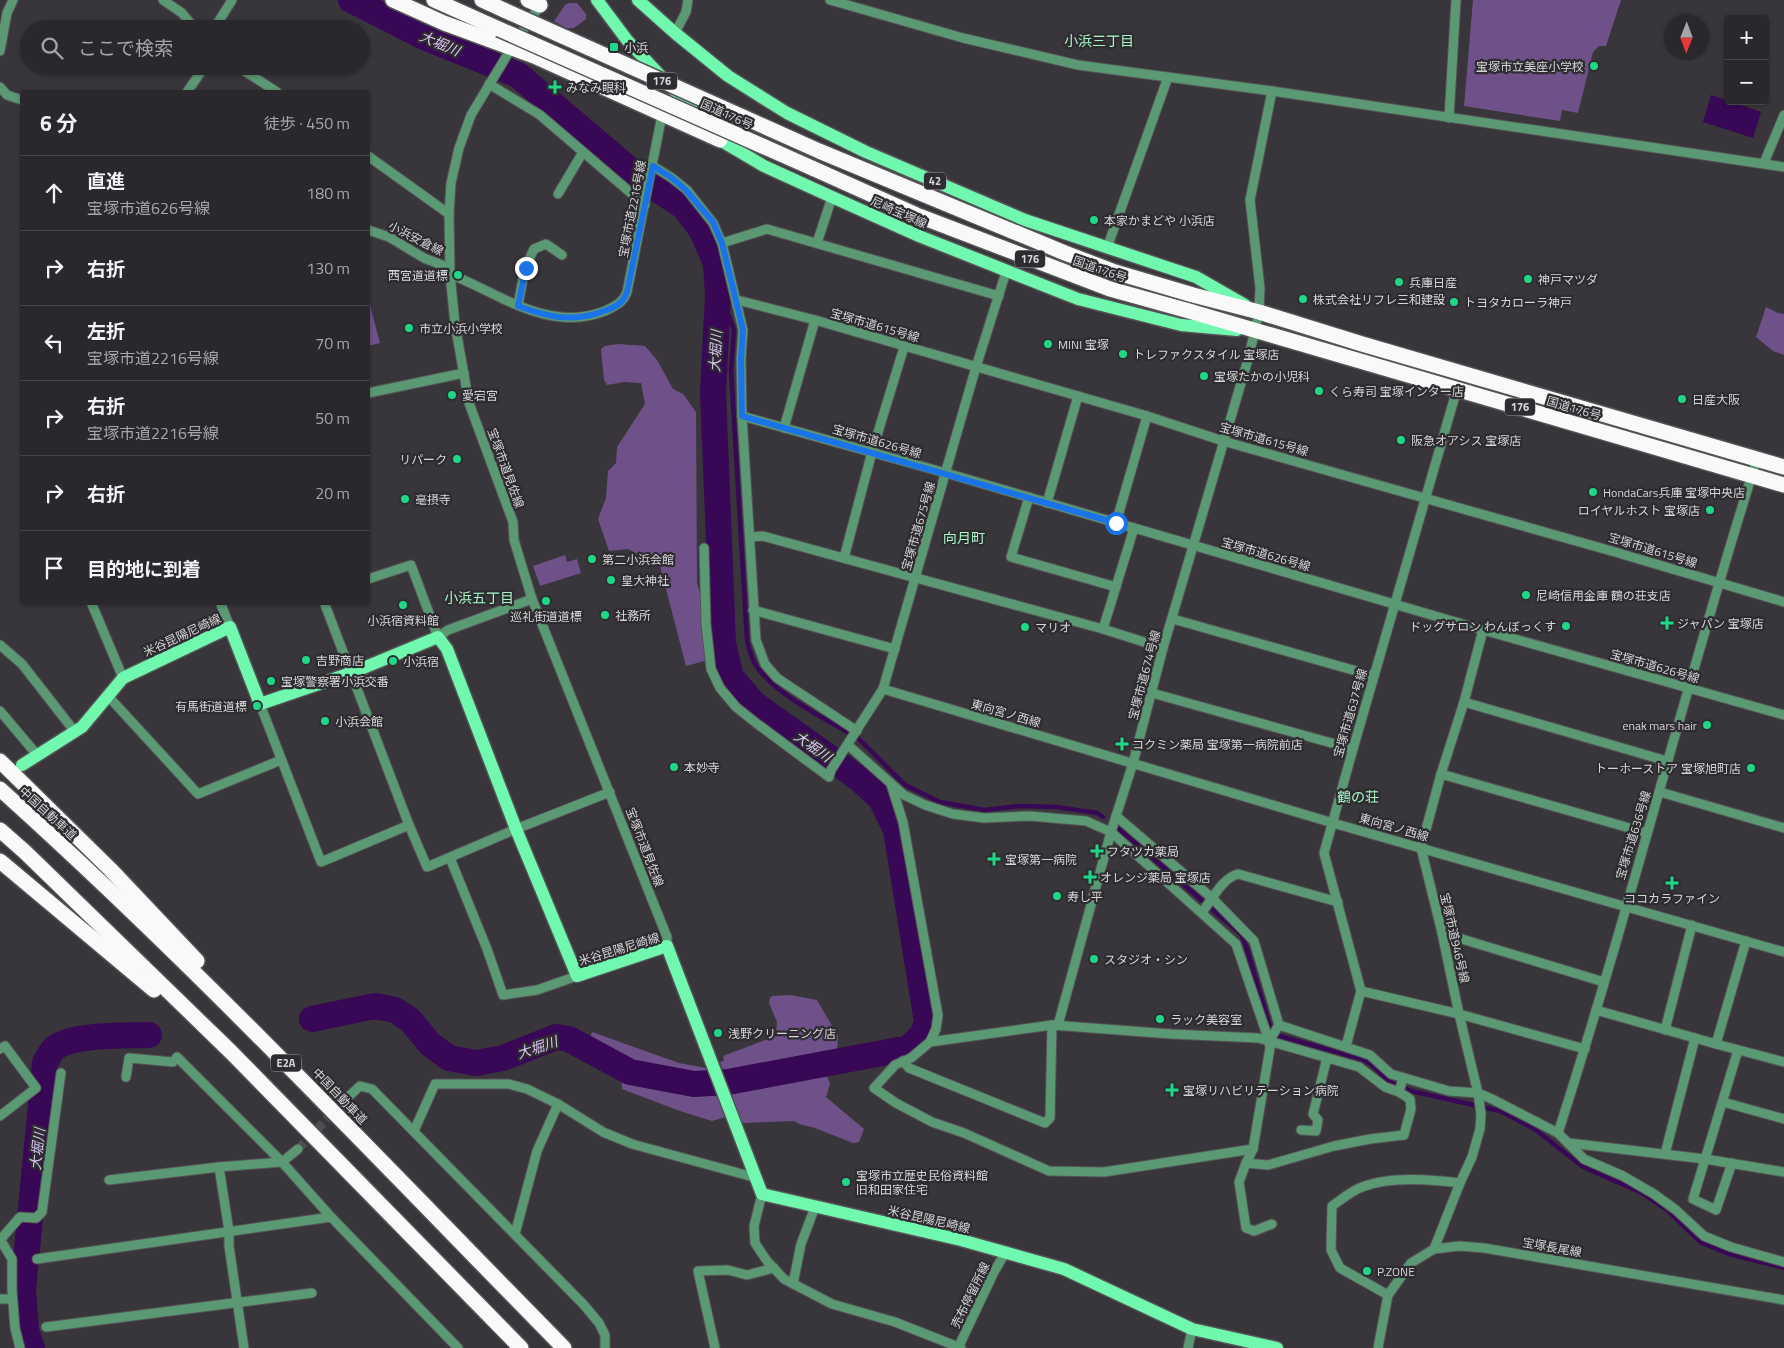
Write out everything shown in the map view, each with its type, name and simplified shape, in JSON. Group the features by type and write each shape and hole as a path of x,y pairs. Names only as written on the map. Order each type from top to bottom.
{"highway":[{"path":"393,0 444,22 508,54 720,140"},
{"name":"国道176号","path":"434,0 919,216 1110,290 1188,310 1784,485"},
{"name":"国道176号","path":"482,0 819,151 1115,272 1259,312 1371,347 1784,467"},
{"path":"0,761 117,876 210,975 308,1085"},
{"name":"中国自動車道","path":"0,789 134,913 308,1085 563,1347"},
{"name":"E2A","path":"0,830 231,1052 520,1348"},
{"path":"0,861 95,942 231,1052"}],"main road":[{"name":"尼崎宝塚線","path":"597,0 626,40 720,140 764,166 919,236 1078,299 1181,325 1255,331"},
{"name":"42","path":"638,0 675,34 728,76 787,114 866,152 1025,220 1196,278 1259,312"},
{"name":"米谷昆陽尼崎線","path":"22,765 82,727 123,678 230,627 260,704"},
{"path":"260,704 350,673 438,637"},
{"name":"米谷昆陽尼崎線","path":"438,637 447,649 516,829 577,976 667,946 762,1194 961,1240 1064,1269 1192,1329 1278,1348"}],"street":[{"path":"0,51 6,17 13,0"},
{"path":"163,0 182,13 188,20"},
{"path":"220,20 232,0"},
{"path":"675,34 686,12 688,0"},
{"path":"830,0 963,38 1078,65 1272,91 1784,167"},
{"path":"1449,118 1456,0"},
{"name":"宝塚市道見佐線","path":"537,2 471,115 459,148 452,183 449,214 450,274 455,324 469,403 513,522 514,540 532,599 667,937 667,946"},
{"path":"188,90 199,75"},
{"path":"252,75 274,90"},
{"path":"1107,248 1168,77"},
{"path":"489,84 540,115 645,205"},
{"path":"0,87 7,95 20,99"},
{"name":"宝塚市道674号線","path":"903,1062 909,1068 1045,1123 1050,1118 1055,1025 1133,763 1163,648 1173,619 1255,331 1259,312 1260,288 1250,200 1272,91"},
{"name":"宝塚市道2216号線","path":"450,274 518,306 540,314 579,318 591,316 617,306 625,299 627,292 662,115"},
{"path":"1764,163 1784,115"},
{"path":"558,194 583,152"},
{"path":"370,157 449,214"},
{"path":"652,170 672,178 686,190 713,222 722,243 737,300 743,330 741,359 742,416 756,640 765,664 777,678 856,731"},
{"path":"817,243 832,197"},
{"path":"722,243 767,229 999,296"},
{"name":"小浜安倉線","path":"370,231 389,237 424,258 442,266 450,274"},
{"path":"518,306 526,268 534,249 546,244 562,255"},
{"name":"宝塚市道675号線","path":"704,548 706,624 709,651 711,668 720,688 742,712 830,774 883,689 976,367 1006,272"},
{"name":"宝塚市道615号線","path":"737,300 815,320 1147,416 1224,441 1784,602"},
{"path":"784,428 815,320"},
{"path":"844,558 872,452 904,347"},
{"path":"370,392 464,373"},
{"name":"宝塚市道637号線","path":"1346,1046 1361,991 1324,853 1457,389"},
{"path":"1047,503 1078,396"},
{"name":"宝塚市道626号線","path":"742,416 1784,715"},
{"path":"1116,523 1147,416"},
{"name":"宝塚市道636号線","path":"1558,1133 1585,1049 1660,792 1667,761 1757,459"},
{"path":"1029,497 1011,557 1116,587"},
{"path":"1103,629 1134,528"},
{"path":"750,537 763,536 1103,629 1163,648"},
{"path":"370,578 411,565 438,637 448,630 532,599"},
{"path":"92,605 123,678"},
{"path":"221,605 230,627"},
{"path":"325,605 409,825 427,867 610,792"},
{"path":"753,610 895,649"},
{"path":"1173,619 1374,676"},
{"name":"宝塚市道946号線","path":"1434,1249 1472,1157 1480,1130 1480,1111 1479,1097 1442,932 1421,848 1483,630"},
{"path":"0,646 22,664 74,732"},
{"name":"東向宮ノ西線","path":"883,689 1333,823 1626,905 1784,952"},
{"path":"1152,693 1353,748"},
{"path":"108,696 198,794 281,760"},
{"path":"1464,702 1667,761"},
{"path":"260,704 321,862 409,825"},
{"path":"0,711 38,756"},
{"path":"846,748 904,795 925,805 953,814 984,818 1057,817 1086,822 1111,832 1254,941 1274,1032 1253,1149 1239,1182 1246,1228 1254,1231 1272,1224"},
{"path":"1441,774 1647,833"},
{"path":"890,783 903,822 938,1015 936,1029 930,1042 911,1058 895,1065 874,1088 896,1103 932,1122 1049,1171 1104,1172 1253,1149"},
{"path":"1660,792 1784,828"},
{"path":"1116,816 1207,906 1236,944 1274,1032 1327,1058 1359,1067 1385,1087 1401,1086 1449,1091 1492,1099 1558,1133 1584,1159 1623,1176 1654,1194 1676,1210 1704,1236 1731,1247 1784,1262"},
{"path":"450,858 487,949 503,995 537,990 577,976"},
{"path":"1207,906 1230,876 1238,874 1338,902"},
{"path":"1665,1030 1692,925"},
{"path":"1442,932 1604,982"},
{"path":"1716,1044 1746,941"},
{"path":"1361,991 1459,1014 1585,1049"},
{"path":"1596,1010 1784,1062"},
{"path":"930,1042 1055,1025 1171,1034 1258,1038 1274,1032 1346,1046 1370,1055 1391,1074 1410,1099 1411,1109 1404,1136 1370,1139 1334,1146 1268,1165 1246,1163"},
{"path":"1665,1154 1695,1038"},
{"path":"0,1049 5,1046 36,1088 0,1116"},
{"path":"1732,1163 1716,1210 1693,1199 1738,1050"},
{"path":"126,1077 128,1058 173,1062 177,1057 282,1162 331,1217 458,1348"},
{"path":"1301,1130 1316,1131 1318,1120 1313,1114 1327,1058"},
{"path":"20,1348 15,1328 12,1299 12,1259 0,1239 20,1217 36,1218 42,1212 61,1073"},
{"path":"414,1131 435,1084 509,1084 527,1089 558,1104 603,1132 632,1144 757,1178"},
{"path":"347,1098 360,1086 372,1089 584,1305 599,1323 605,1335 604,1347"},
{"path":"1723,1102 1784,1119"},
{"path":"514,1234 537,1151 558,1104"},
{"path":"1569,1143 1705,1159 1784,1172"},
{"path":"109,1180 219,1166 282,1162 298,1149"},
{"path":"219,1166 244,1348"},
{"path":"1388,1295 1340,1268 1331,1250 1332,1206 1362,1187 1384,1182 1438,1180 1460,1183"},
{"path":"762,1194 754,1226 755,1244 784,1279 832,1304 895,1322 959,1348"},
{"path":"793,1284 801,1244 815,1207"},
{"path":"37,1259 331,1217"},
{"name":"宝塚長尾線","path":"1378,1348 1388,1295 1411,1264 1434,1249 1459,1246 1484,1248 1784,1300"},
{"name":"売布停留所線","path":"959,1348 994,1272 1005,1253"},
{"path":"715,1348 698,1271 728,1270 747,1275 774,1268"},
{"path":"46,1327 312,1293"},
{"path":"0,1299 12,1299"},
{"path":"1188,1348 1192,1329"}],"shaded area":[{"path":"1473,0 1621,0 1606,46 1599,46 1593,52 1578,113 1562,110 1560,121 1464,106"},
{"path":"577,3 586,14 586,19 574,28 566,28 554,21 565,5"},
{"path":"1711,95 1724,99 1724,105 1740,105 1761,112 1753,138 1703,122"},
{"path":"370,306 380,343 370,346"},
{"path":"1766,307 1784,314 1784,355 1773,351 1756,337"},
{"path":"618,344 645,346 657,360 673,389 683,394 696,412 697,583 719,657 686,666 660,566 628,549 609,551 598,519 606,498 608,471 616,463 617,447 645,404 641,383 624,382 607,385 604,380 601,349 605,346"},
{"path":"565,555 567,562 577,559 581,573 540,586 533,566"},
{"path":"790,995 817,1000 838,1036 837,1051 825,1054 821,1058 830,1084 826,1097 864,1129 859,1142 853,1143 794,1121 742,1123 720,1062 724,1061 723,1056 776,1036 777,1022 769,1003 770,998 772,996"},
{"path":"592,1032 679,1063 706,1068 726,1117 712,1121 622,1089 619,1075 610,1067 584,1059"}],"waterway":[{"name":"大堀川","path":"312,1019 375,1006 395,1010 410,1020 430,1044 449,1058 476,1063 503,1058 556,1037 569,1039 630,1072 694,1084 728,1082 909,1048 922,1035 927,1022 896,830 881,799 858,778 753,703 731,677 723,643 713,392 718,296 716,263 701,229 684,207 637,176 518,75 424,37 351,0"},
{"path":"718,296 734,330 731,370 747,640 750,653 756,666 786,695 847,732"},
{"path":"859,739 905,785 940,802 985,810 1018,806 1057,807 1097,813 1103,817"},
{"path":"1119,829 1241,934 1270,1027 1279,1036 1362,1059 1371,1064 1390,1082 1411,1091 1500,1111 1533,1128 1583,1167 1640,1192 1667,1210 1700,1242 1729,1254 1784,1268"},
{"name":"大堀川","path":"32,1348 26,1330 23,1290 45,1063 54,1048 75,1040 101,1036 149,1035"}],"tunnel":[{"path":"298,1149 347,1098"}],"place":[{"name":"小浜","path":"614,47"},
{"name":"宝塚市立美座小学校","path":"1594,66"},
{"name":"みなみ眼科","path":"555,87"},
{"name":"本家かまどや 小浜店","path":"1094,220"},
{"name":"西宮道道標","path":"458,275"},
{"name":"神戸マツダ","path":"1528,279"},
{"name":"兵庫日産","path":"1399,282"},
{"name":"株式会社リフレ三和建設","path":"1303,299"},
{"name":"トヨタカローラ神戸","path":"1454,302"},
{"name":"市立小浜小学校","path":"409,328"},
{"name":"MINI 宝塚","path":"1048,344"},
{"name":"トレファクスタイル 宝塚店","path":"1123,354"},
{"name":"宝塚たかの小児科","path":"1204,376"},
{"name":"くら寿司 宝塚インター店","path":"1319,391"},
{"name":"愛宕宮","path":"452,395"},
{"name":"日産大阪","path":"1682,399"},
{"name":"阪急オアシス 宝塚店","path":"1401,440"},
{"name":"リパーク","path":"457,459"},
{"name":"HondaCars兵庫 宝塚中央店","path":"1593,492"},
{"name":"毫摂寺","path":"405,499"},
{"name":"ロイヤルホスト 宝塚店","path":"1710,510"},
{"name":"第二小浜会館","path":"592,559"},
{"name":"皇大神社","path":"611,580"},
{"name":"尼崎信用金庫 鶴の荘支店","path":"1526,595"},
{"name":"巡礼街道道標","path":"546,601"},
{"name":"小浜宿資料館","path":"403,605"},
{"name":"社務所","path":"605,615"},
{"name":"ジャパン 宝塚店","path":"1667,623"},
{"name":"ドッグサロン わんぼっくす","path":"1566,626"},
{"name":"マリオ","path":"1025,627"},
{"name":"吉野商店","path":"306,660"},
{"name":"小浜宿","path":"393,661"},
{"name":"宝塚警察署小浜交番","path":"271,681"},
{"name":"有馬街道道標","path":"257,706"},
{"name":"小浜会館","path":"325,721"},
{"name":"enak mars hair","path":"1707,725"},
{"name":"コクミン薬局 宝塚第一病院前店","path":"1122,744"},
{"name":"本妙寺","path":"674,767"},
{"name":"トーホーストア 宝塚旭町店","path":"1751,768"},
{"name":"フタツカ薬局","path":"1097,851"},
{"name":"宝塚第一病院","path":"994,859"},
{"name":"オレンジ薬局 宝塚店","path":"1090,877"},
{"name":"ココカラファイン","path":"1672,883"},
{"name":"寿し平","path":"1057,896"},
{"name":"スタジオ・シン","path":"1094,959"},
{"name":"ラック美容室","path":"1160,1019"},
{"name":"浅野クリーニング店","path":"718,1033"},
{"name":"宝塚リハビリテーション病院","path":"1172,1090"},
{"name":"宝塚市立歴史民俗資料館 旧和田家住宅","path":"846,1182"},
{"name":"P.ZONE","path":"1367,1271"}],"district":[{"name":"小浜三丁目","path":"1099,40"},
{"name":"向月町","path":"964,537"},
{"name":"小浜五丁目","path":"479,597"},
{"name":"鶴の荘","path":"1358,796"}],"route":[{"path":"526,268 518,306 540,314 579,318 591,316 617,306 625,299 627,292 653,166 686,190 713,222 722,243 743,330 741,359 742,416 1116,523"}]}
